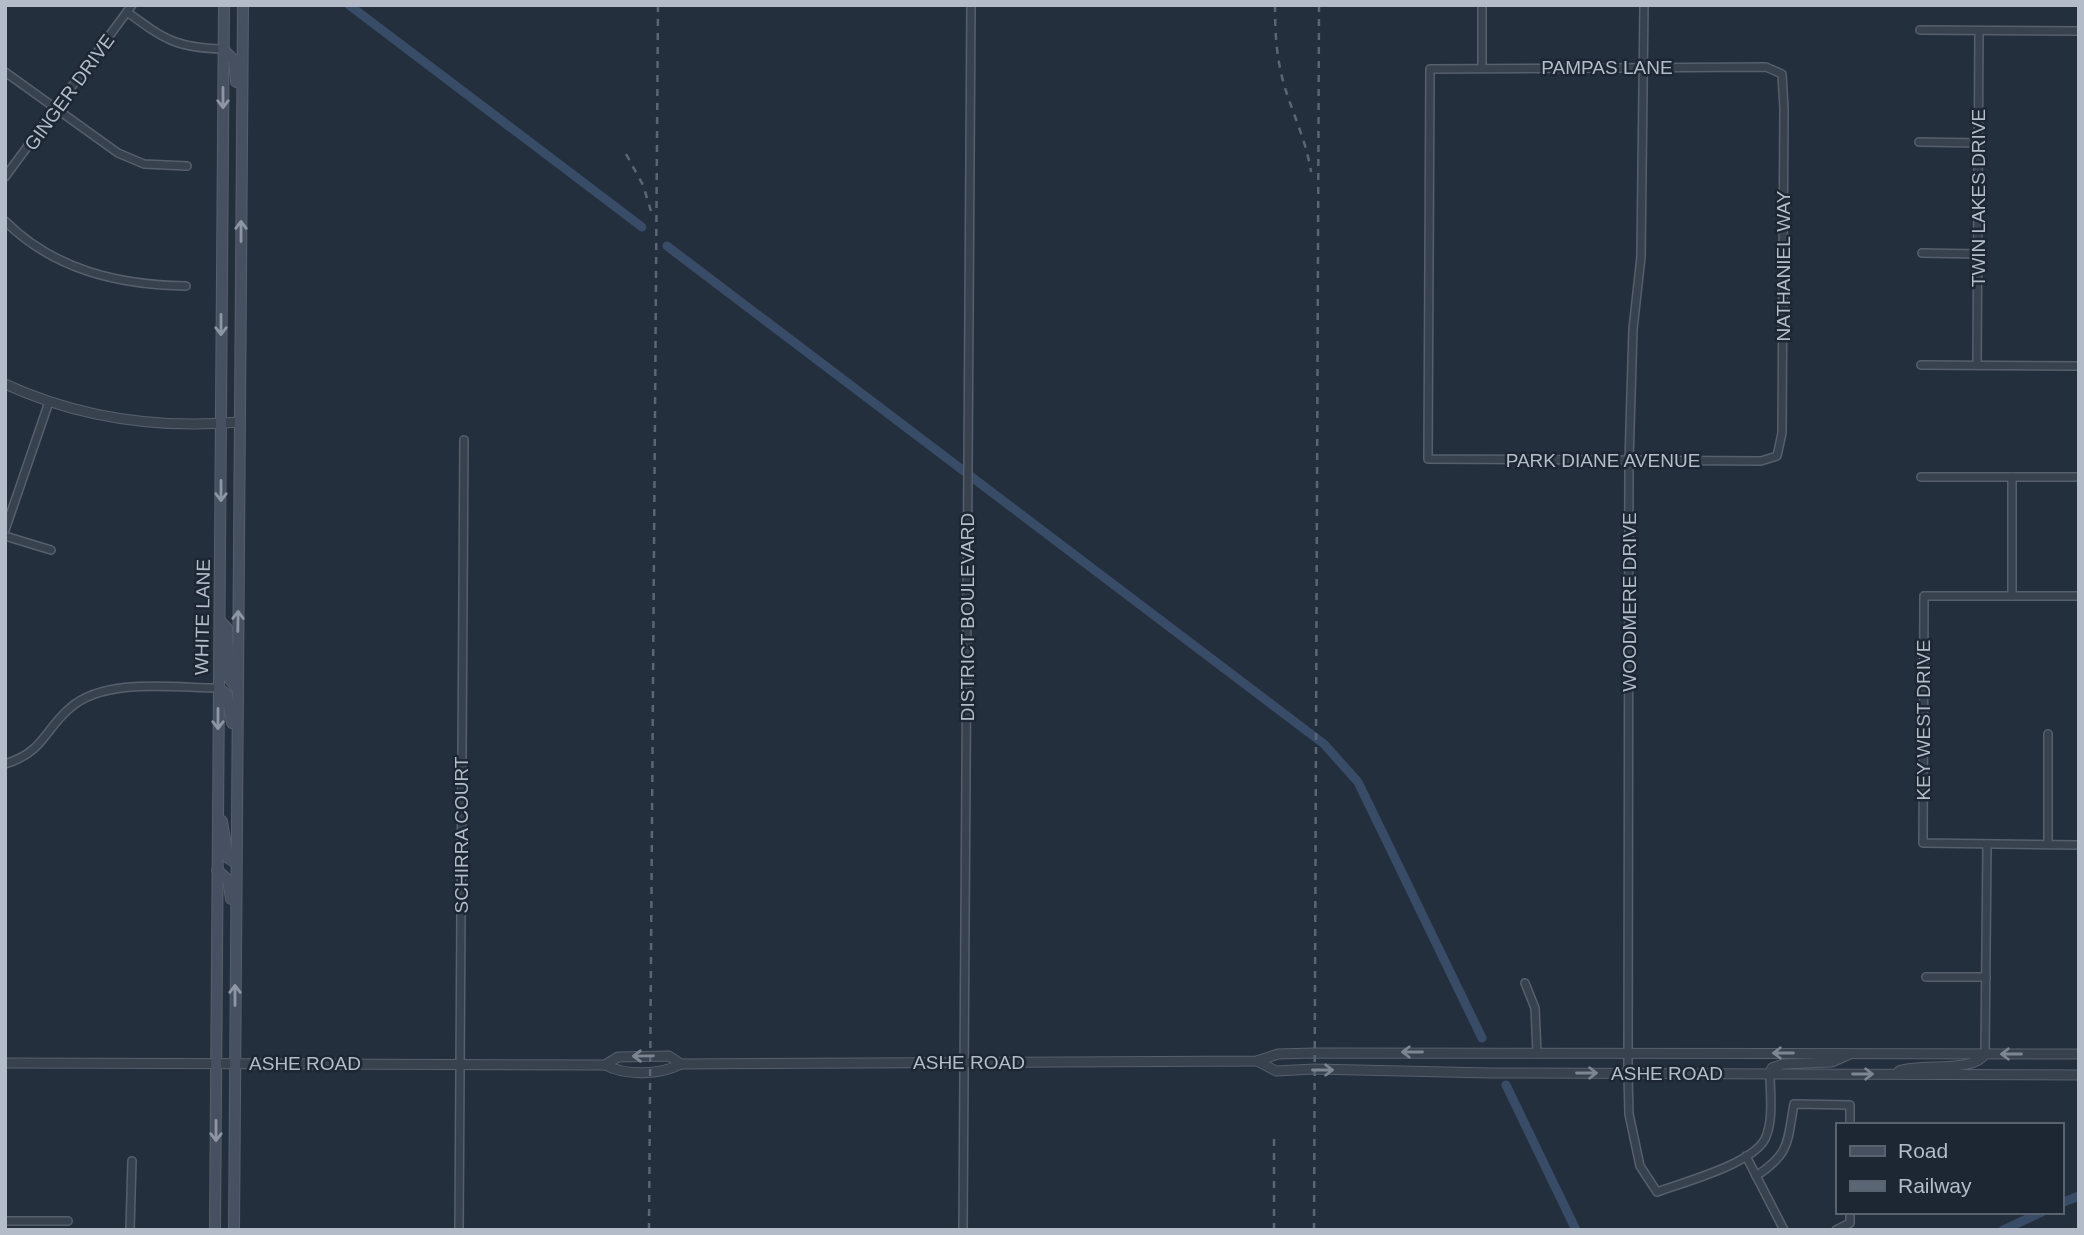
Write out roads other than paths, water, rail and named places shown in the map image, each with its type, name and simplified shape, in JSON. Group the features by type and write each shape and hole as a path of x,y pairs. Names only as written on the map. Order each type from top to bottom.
{"main road":[{"name":"WHITE LANE","path":"215,1230 224,5"},
{"name":"WHITE LANE","path":"234,1230 243,5"},
{"path":"223,49 232,55 234,60 241,128"},
{"path":"221,622 228,628 229,678 237,689"},
{"path":"219,688 227,695 230,707 237,776"},
{"path":"218,796 229,858 236,863"},
{"path":"217,870 228,880 235,930"}],"street":[{"name":"DISTRICT BOULEVARD","path":"963,1230 971,5"},
{"path":"1482,5 1482,68"},
{"name":"WOODMERE DRIVE","path":"1644,5 1641,257 1633,330 1629,461 1629,1114 1640,1166 1657,1192 1746,1156"},
{"path":"129,9 173,43 199,49 223,49"},
{"name":"GINGER DRIVE","path":"5,177 129,9"},
{"path":"1920,30 2079,31"},
{"name":"TWIN LAKES DRIVE","path":"1977,365 1979,31"},
{"name":"PAMPAS LANE","path":"1428,459 1430,69 1766,67 1782,74"},
{"path":"5,72 118,153 158,166 187,166"},
{"name":"NATHANIEL WAY","path":"1777,456 1782,433 1782,74"},
{"path":"1919,142 1979,142"},
{"path":"5,221 42,250 81,270 123,282 186,286"},
{"path":"1922,253 1978,254"},
{"path":"1921,365 2079,366"},
{"path":"5,384 49,402 102,416 140,422 239,422"},
{"path":"5,530 49,402"},
{"name":"SCHIRRA COURT","path":"459,1230 464,440"},
{"name":"PARK DIANE AVENUE","path":"1428,459 1761,461 1777,456"},
{"path":"1921,477 2079,478"},
{"path":"2012,477 2012,596 2079,596"},
{"path":"5,536 51,550"},
{"name":"KEY WEST DRIVE","path":"1987,844 1923,844 1924,596 2012,596"},
{"path":"5,764 33,751 69,708 92,693 118,687 219,688"},
{"path":"2048,844 2049,734"},
{"path":"1891,1074 1911,1067 1971,1065 1985,1054 1987,844 2079,845"},
{"path":"1926,976 1986,977"},
{"path":"1525,984 1535,1008 1537,1053"},
{"path":"1784,1230 1746,1156 1758,1150 1769,1126 1770,1073 1772,1068 1783,1064 1832,1062 1853,1053"},
{"name":"ASHE ROAD","path":"5,1063 605,1065 616,1071 650,1072 669,1071 681,1064 1257,1061 1278,1054 2079,1054"},
{"name":"ASHE ROAD","path":"605,1065 618,1057 669,1056 681,1064"},
{"name":"ASHE ROAD","path":"1257,1061 1276,1071 1314,1069 1490,1073 2079,1075"},
{"path":"1756,1176 1772,1166 1786,1149 1794,1104 1850,1105 1850,1123"},
{"path":"130,1230 132,1161"},
{"path":"1836,1230 1850,1223 1850,1214"},
{"path":"5,1221 68,1221"}],"waterway":[{"path":"349,5 642,227"},
{"path":"667,246 1324,744 1358,782 1482,1038"},
{"path":"1506,1085 1576,1230"},
{"path":"2063,1202 2079,1196"},
{"path":"2003,1230 2038,1214"}],"railway":[{"path":"649,1230 658,5"},
{"path":"1275,5 1280,68 1311,172"},
{"path":"1314,1230 1319,5"},
{"path":"626,154 643,185 651,211"},
{"path":"1274,1137 1274,1230"}]}
